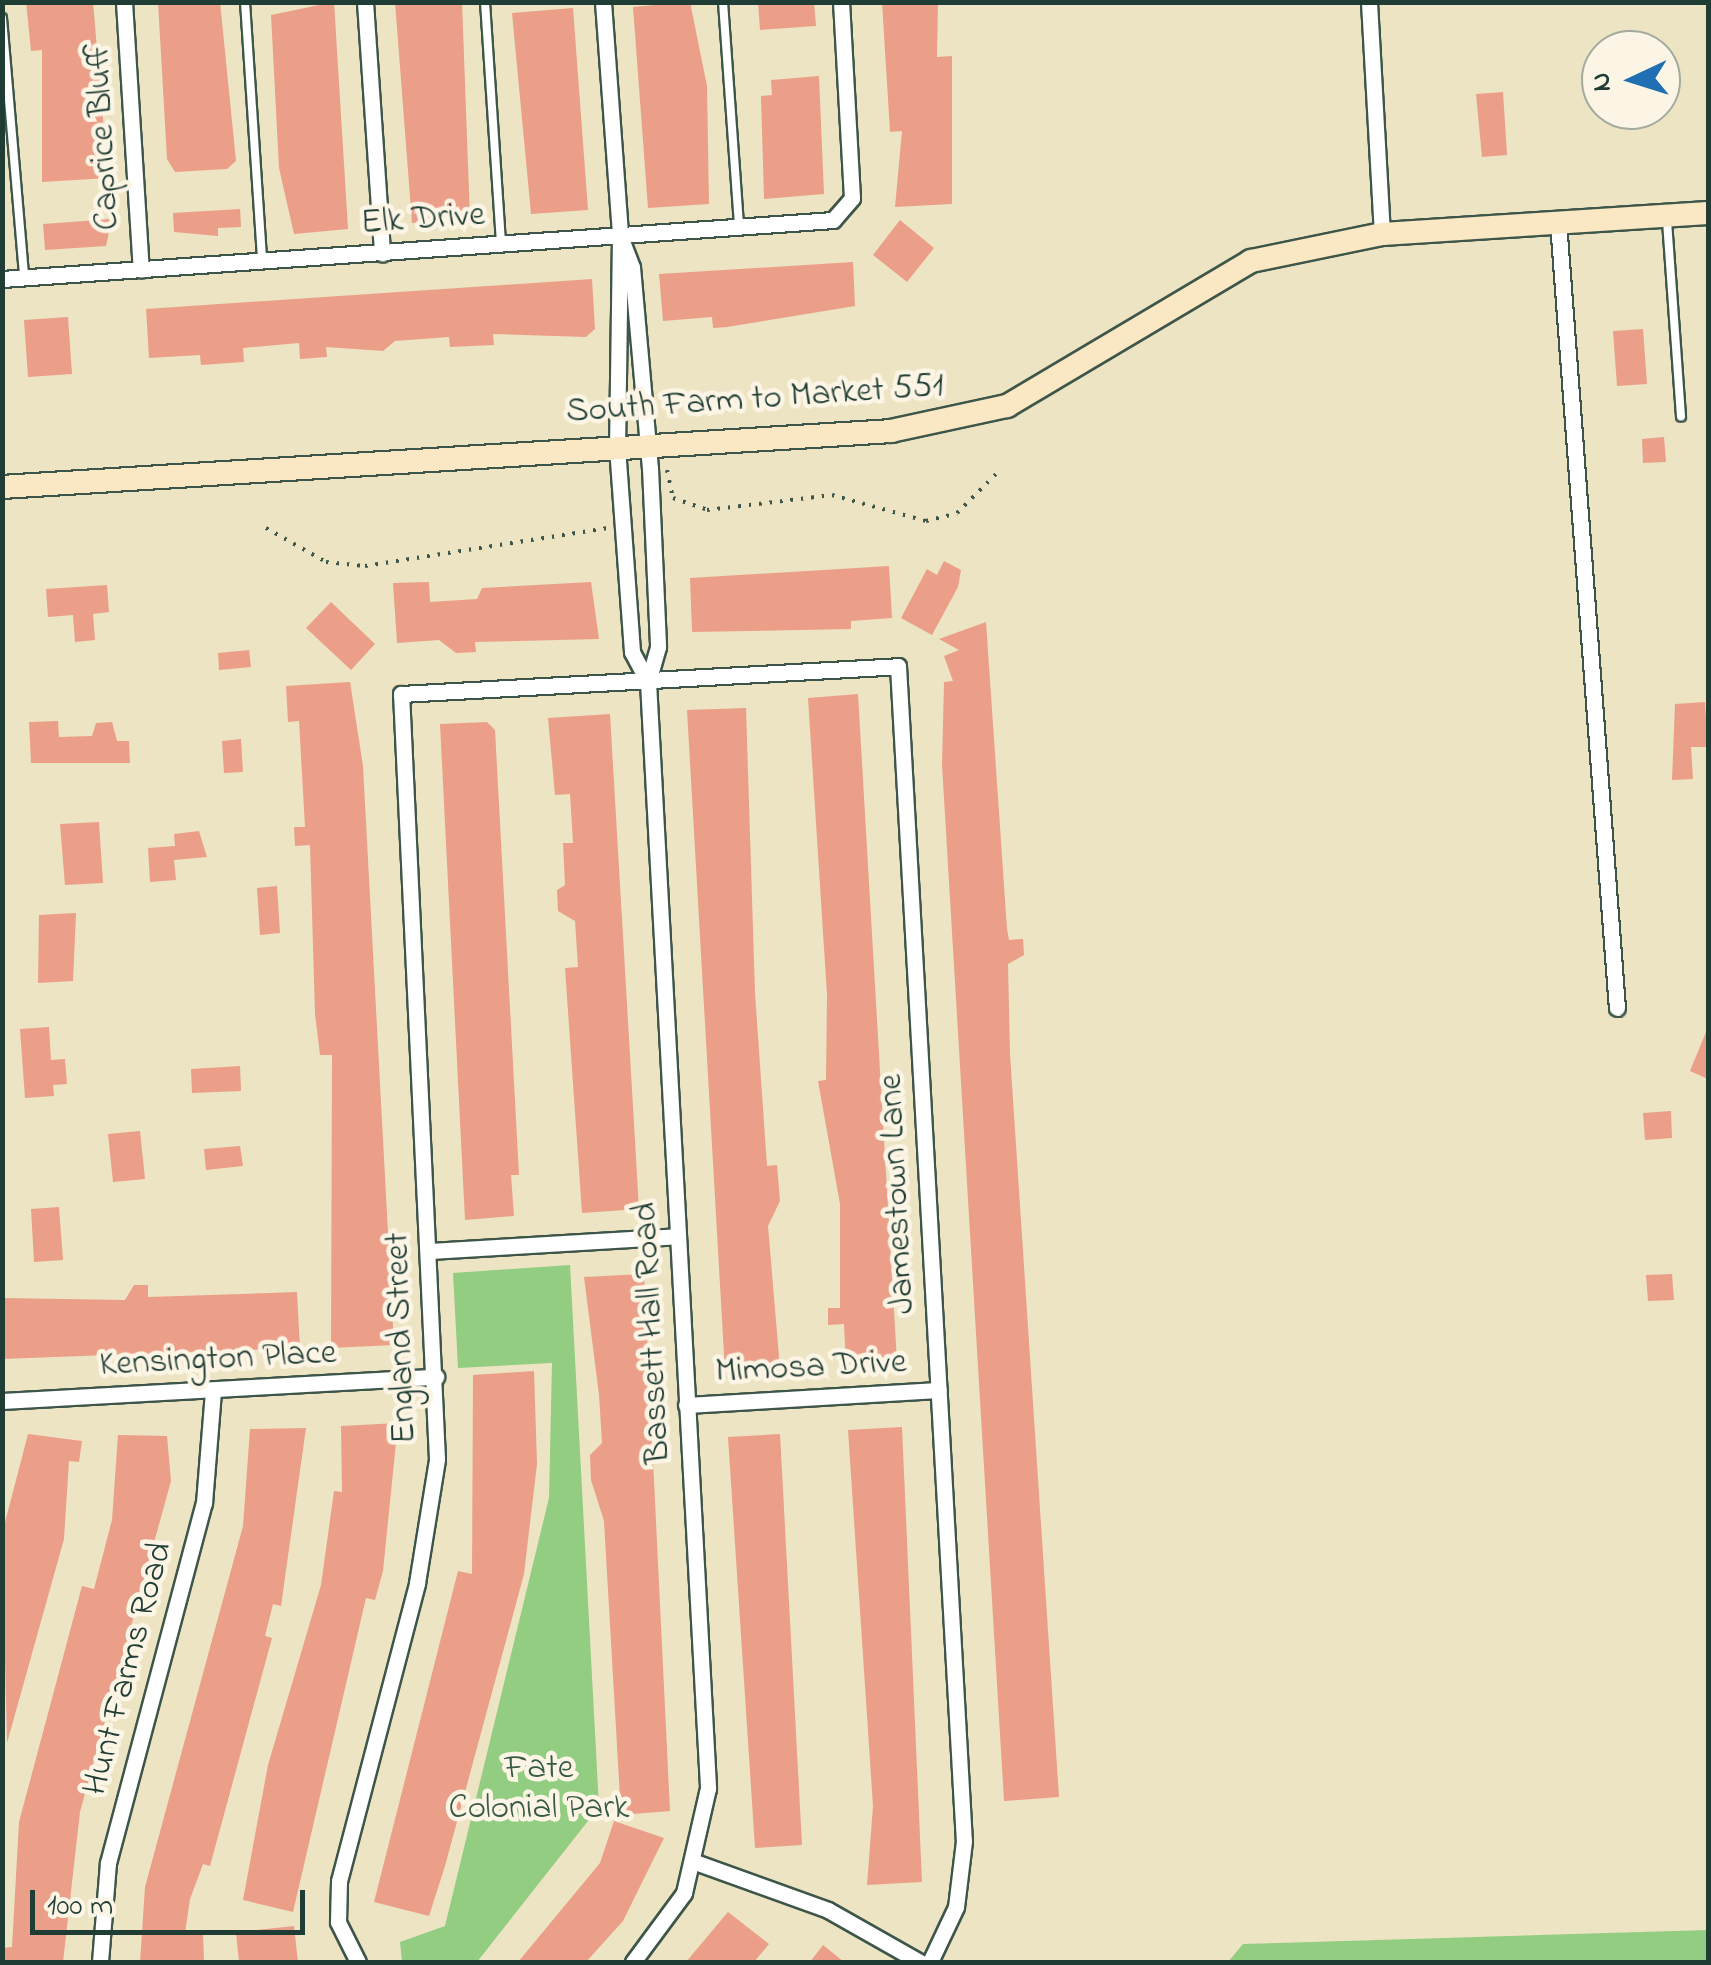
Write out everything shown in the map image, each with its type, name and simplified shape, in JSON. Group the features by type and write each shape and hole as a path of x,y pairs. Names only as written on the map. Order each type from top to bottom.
{"main road":[{"name":"South Farm to Market 551","path":"2,486 646,445 982,416 1251,261 1382,234 1708,213"}],"street":[{"name":"Caprice Bluff","path":"124,2 141,269"},
{"path":"365,2 382,253"},
{"name":"Bassett Hall Road","path":"604,2 620,236 617,447 632,652 648,682"},
{"name":"Elk Drive","path":"2,278 740,227 846,212 853,181 842,2"},
{"path":"1369,2 1382,234"},
{"path":"1558,222 1617,1008"},
{"name":"Bassett Hall Road","path":"620,236 632,267 658,647 648,682 708,1788 696,1862 634,1962"},
{"name":"Jamestown Lane","path":"648,682 898,666 964,1841 956,1908 930,1962"},
{"name":"England Street","path":"358,1962 338,1922 339,1880 429,1528 436,1378 401,694 648,682"},
{"path":"429,1251 678,1236"},
{"name":"Kensington Place","path":"2,1401 436,1378"},
{"name":"Mimosa Drive","path":"686,1405 938,1390"},
{"name":"Hunt Farms Road","path":"100,1962 108,1862 204,1502 213,1391"},
{"path":"696,1862 828,1910 920,1962"}],"lane":[{"path":"245,2 262,260"},
{"path":"485,2 502,244"},
{"path":"723,2 740,227"},
{"path":"2,18 24,277"},
{"path":"1666,216 1681,416"}],"green space":[{"name":"Fate Colonial Park","path":"570,1265 599,1807 477,1962 402,1962 400,1942 445,1926 549,1498 552,1363 458,1368 453,1273"},
{"path":"1708,1930 1708,1962 1228,1962 1243,1944"}],"building":[{"path":"26,2 93,2 108,178 42,182 42,50 31,51"},
{"path":"158,2 220,2 236,161 227,169 175,172 167,159"},
{"path":"334,2 348,229 294,234 279,168 271,15"},
{"path":"395,2 462,2 470,219 412,223"},
{"path":"690,2 707,86 709,204 648,208 633,7"},
{"path":"758,2 814,2 816,26 760,30"},
{"path":"882,2 938,2 937,57 952,56 952,204 895,207 902,131 890,132"},
{"path":"573,8 588,210 531,214 512,13"},
{"path":"819,76 824,194 764,199 761,96 772,95 771,80"},
{"path":"1503,92 1507,155 1482,157 1476,94"},
{"path":"240,209 241,227 218,228 218,236 174,232 173,213"},
{"path":"112,219 106,246 45,250 43,224"},
{"path":"900,220 934,248 907,282 873,255"},
{"path":"853,262 855,306 727,327 713,328 712,317 663,321 659,274"},
{"path":"592,279 595,329 586,337 493,334 494,345 450,347 449,337 395,341 383,351 326,347 327,357 300,359 299,343 243,348 244,362 201,365 200,355 149,358 146,309"},
{"path":"68,317 72,374 28,377 24,320"},
{"path":"1643,329 1647,384 1617,386 1613,331"},
{"path":"1664,437 1666,462 1643,463 1642,439"},
{"path":"944,561 961,570 958,587 932,635 901,618 927,569 937,575"},
{"path":"889,566 892,618 851,621 851,629 692,632 690,578"},
{"path":"429,582 430,602 477,599 482,588 591,582 599,639 475,642 476,652 456,653 439,640 397,643 393,583"},
{"path":"107,585 109,612 93,614 95,640 75,642 73,615 48,617 46,589"},
{"path":"331,602 375,644 351,670 306,628"},
{"path":"986,622 1007,929 1009,940 1023,939 1024,955 1008,964 1010,1054 1059,1797 1004,1801 942,765 944,682 953,681 944,656 959,650 939,639"},
{"path":"249,650 251,667 219,670 218,653"},
{"path":"350,682 363,766 394,1345 331,1348 332,1055 320,1055 315,1014 310,845 295,846 294,827 305,827 299,721 288,722 286,686"},
{"path":"858,694 897,1362 846,1365 844,1324 828,1325 828,1308 840,1308 840,1204 818,1081 826,1080 827,995 808,698"},
{"path":"1705,702 1708,747 1691,747 1693,779 1672,780 1675,704"},
{"path":"746,708 755,993 767,1166 777,1165 780,1201 768,1226 780,1368 725,1372 687,710"},
{"path":"610,714 639,1209 582,1213 565,968 578,967 575,921 558,911 557,890 565,885 563,843 573,843 570,794 555,795 548,718"},
{"path":"58,721 59,737 92,736 96,723 112,722 117,741 129,741 130,763 31,763 29,722"},
{"path":"487,722 495,730 519,1175 511,1175 514,1216 465,1220 440,724"},
{"path":"241,739 243,772 224,773 222,741"},
{"path":"99,822 103,883 65,885 60,824"},
{"path":"199,831 207,857 174,860 176,880 150,882 148,848 175,846 174,834"},
{"path":"277,886 280,933 260,935 257,888"},
{"path":"76,913 73,981 38,983 39,915"},
{"path":"49,1027 51,1060 65,1059 67,1084 53,1085 54,1096 25,1098 20,1029"},
{"path":"1708,1027 1708,1079 1690,1071"},
{"path":"240,1066 241,1091 192,1093 191,1069"},
{"path":"1671,1111 1672,1138 1645,1140 1643,1113"},
{"path":"140,1131 145,1179 113,1182 108,1134"},
{"path":"240,1146 243,1166 206,1170 204,1149"},
{"path":"59,1207 63,1260 34,1262 31,1209"},
{"path":"644,1274 670,1811 621,1815 604,1521 591,1480 590,1455 602,1443 584,1277"},
{"path":"1672,1274 1674,1300 1648,1301 1646,1275"},
{"path":"134,1285 148,1285 148,1297 297,1292 300,1348 2,1359 2,1298 125,1300"},
{"path":"534,1371 537,1464 524,1574 429,1916 374,1902 458,1571 472,1574 473,1375"},
{"path":"398,1423 383,1571 375,1600 366,1598 293,1912 243,1900 268,1765 321,1585 334,1491 342,1492 341,1426"},
{"path":"902,1427 922,1882 867,1885 873,1806 848,1430"},
{"path":"306,1428 281,1606 273,1604 265,1636 272,1638 210,1866 203,1864 190,1899 185,1933 203,1932 204,1962 140,1962 145,1887 243,1526 250,1429"},
{"path":"28,1434 82,1441 79,1462 69,1461 64,1539 7,1743 2,1534"},
{"path":"780,1434 802,1845 755,1848 728,1437"},
{"path":"118,1435 167,1436 171,1481 80,1812 63,1962 2,1962 2,1948 12,1947 19,1822 82,1586 94,1589 112,1520"},
{"path":"614,1821 664,1838 623,1921 586,1962 518,1962 600,1863"},
{"path":"728,1912 769,1944 754,1962 686,1962"},
{"path":"294,1926 298,1962 239,1962 236,1932"},
{"path":"823,1945 844,1962 810,1962"}]}
